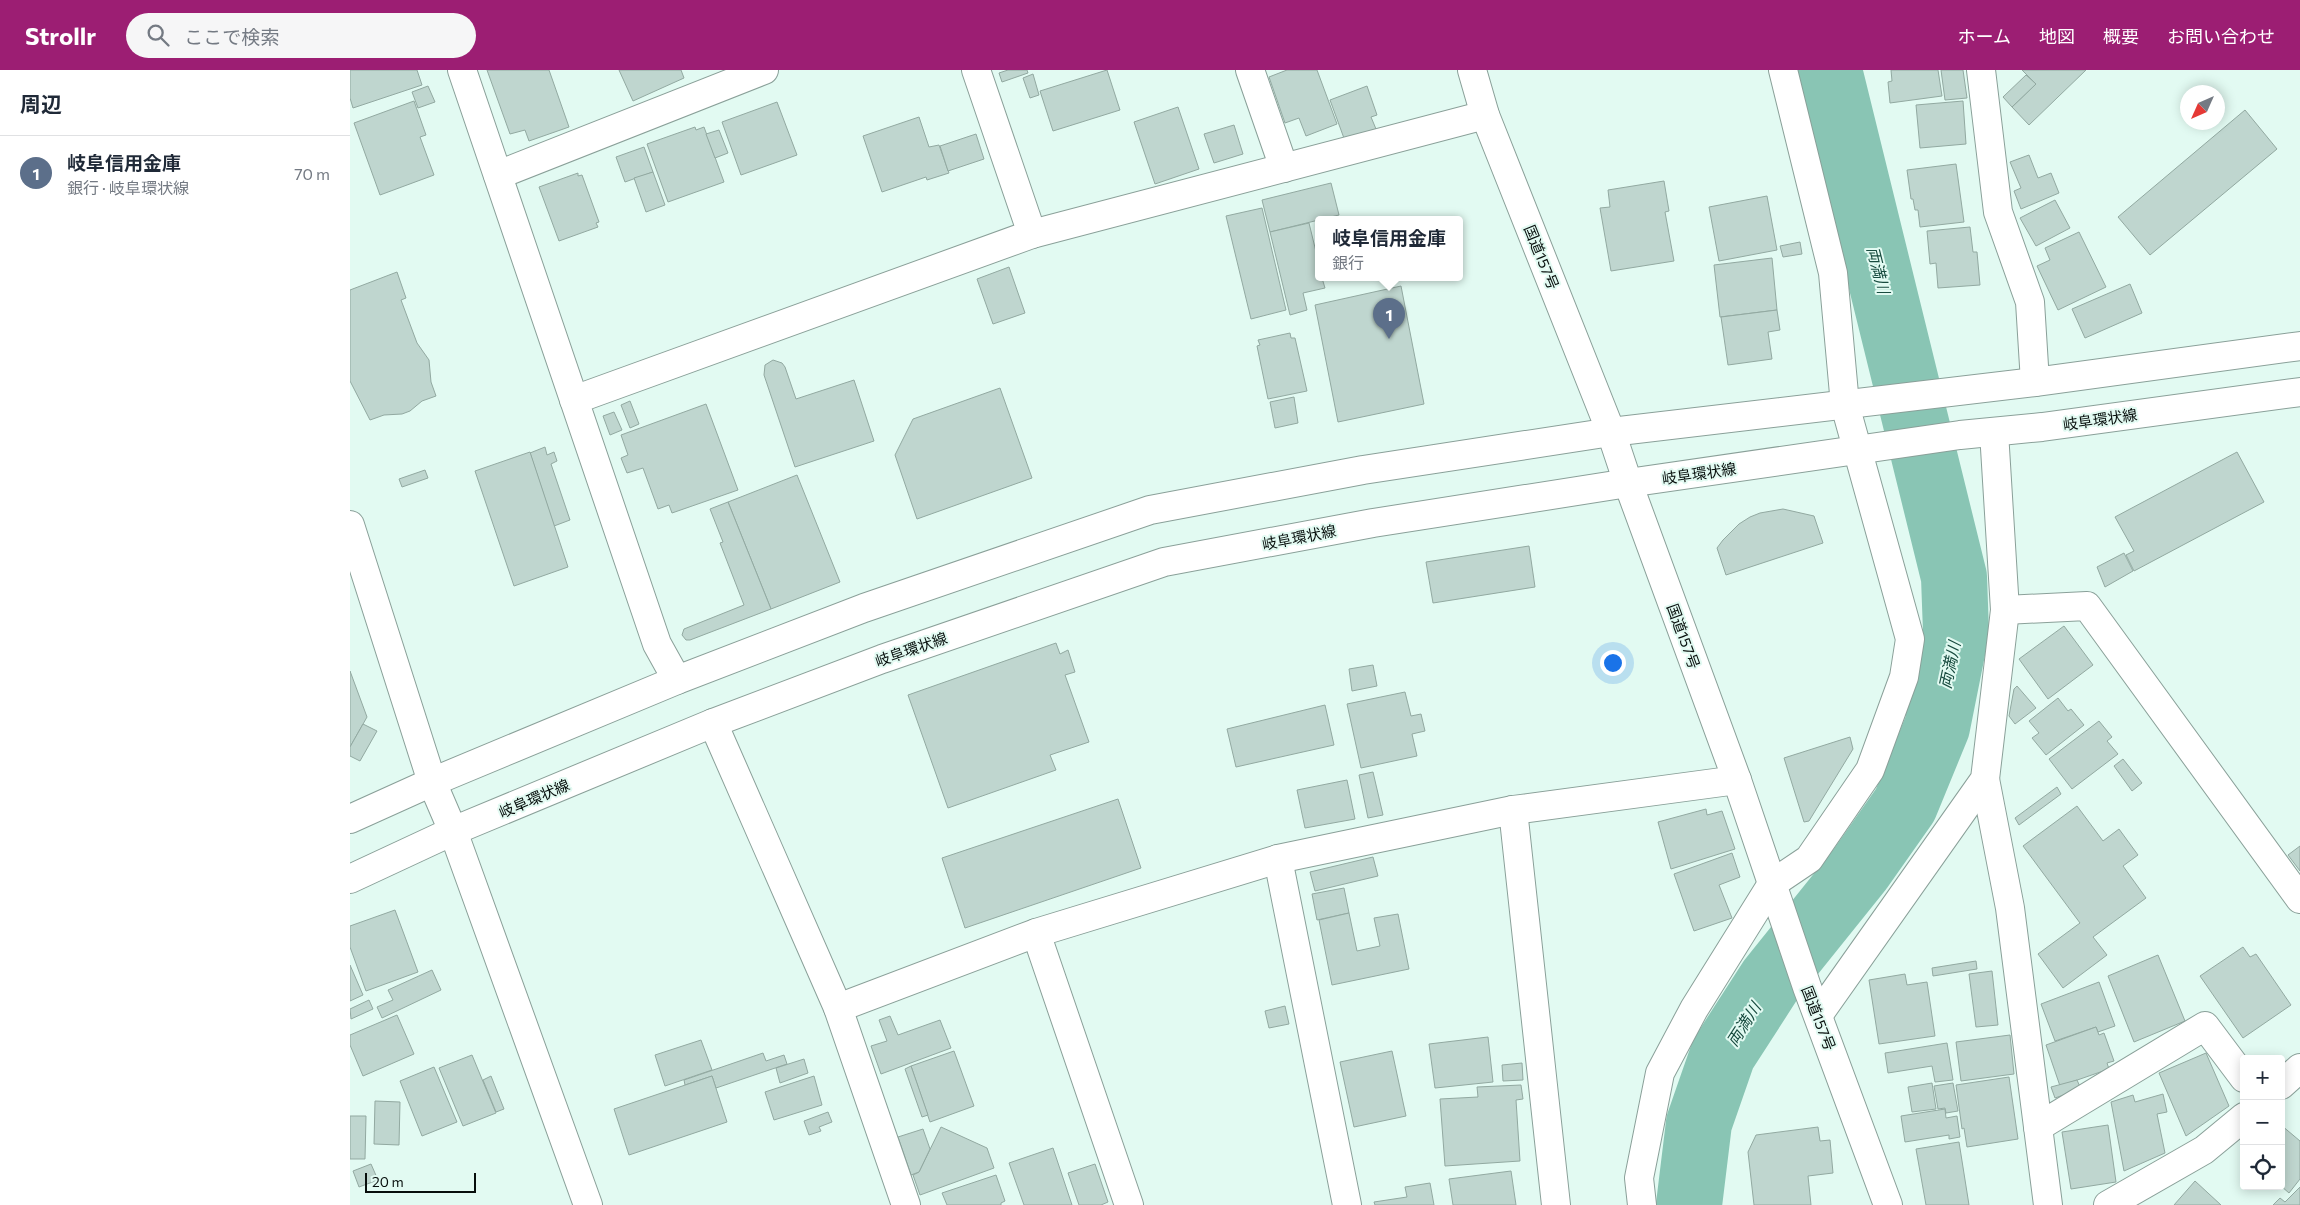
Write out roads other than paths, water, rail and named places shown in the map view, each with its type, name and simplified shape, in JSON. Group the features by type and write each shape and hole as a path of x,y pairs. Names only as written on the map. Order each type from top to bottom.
{"main road":[{"path":"462,70 657,644 677,680"},
{"path":"498,175 764,70"},
{"path":"976,70 1032,234"},
{"path":"1250,70 1284,168"},
{"name":"国道157号","path":"1472,70 1486,115 1611,432 1737,780 1807,987 1819,1014 1888,1205"},
{"path":"1642,1205 1640,1178 1660,1074 1694,1009 1772,884 1809,859 1870,770 1904,677 1910,639 1856,451 1845,404 1833,273 1784,70"},
{"path":"1981,70 1998,212 2030,302 2035,382"},
{"path":"574,400 1032,234 1486,115"},
{"path":"350,819 432,782 677,680 864,608 1150,510 1363,470 1611,432 2035,382 2300,346"},
{"name":"岐阜環状線","path":"350,879 454,831 713,723 882,659 1164,562 1373,523 1628,483 1960,435 2300,392"},
{"path":"1994,432 2006,610 1985,779 2010,908 2048,1205"},
{"path":"350,525 432,782 454,831 588,1205"},
{"path":"2006,610 2087,606 2300,899"},
{"path":"713,723 838,1008 906,1205"},
{"path":"1819,1014 1985,779"},
{"path":"838,1008 1036,933 1278,859 1513,810 1737,780"},
{"path":"1513,810 1556,1205"},
{"path":"1278,859 1347,1205"},
{"path":"1036,933 1129,1205"},
{"path":"2038,1126 2205,1026 2240,1073"},
{"path":"2285,1081 2300,1068"},
{"path":"2108,1205 2204,1150 2240,1120"}],"waterway":[{"name":"両満川","path":"1689,1205 1699,1123 1723,1054 1770,981 1860,869 1905,805 1937,727 1956,632 1954,577 1829,70"}],"place":[{"name":"岐阜信用金庫","path":"1389,339"}]}
